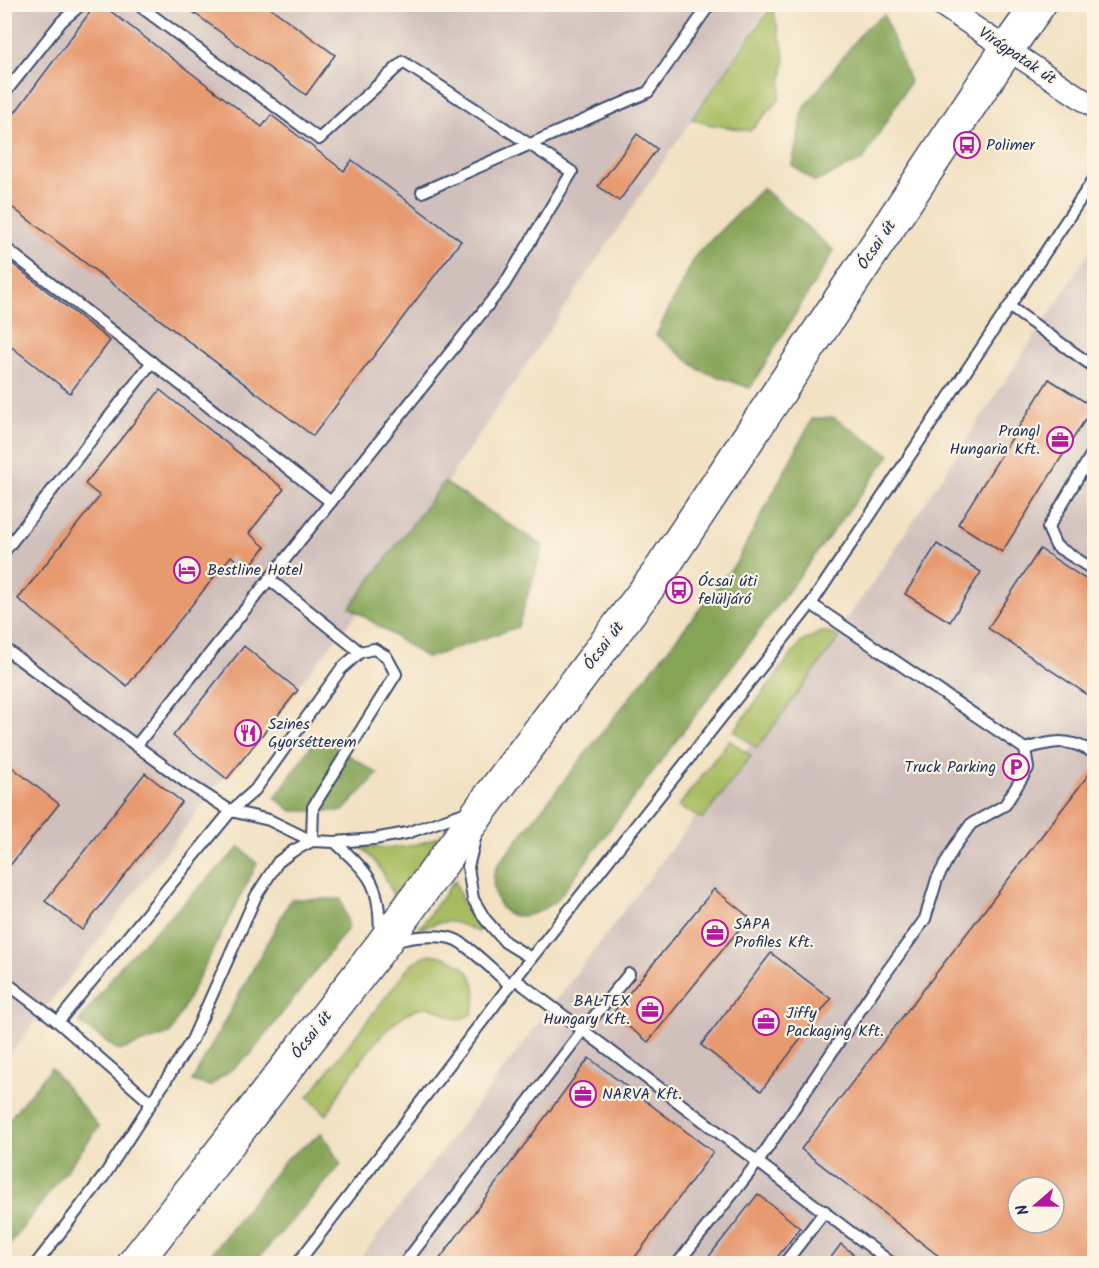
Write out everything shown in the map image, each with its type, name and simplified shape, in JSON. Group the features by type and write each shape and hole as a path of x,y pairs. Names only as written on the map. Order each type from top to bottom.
{"main road":[{"name":"Ócsai út","path":"134,1263 380,948 484,805 658,574 1039,4"}],"street":[{"name":"Virágpatak út","path":"940,4 1095,107"}],"lane":[{"path":"4,94 62,21 82,4"},
{"path":"136,4 319,139 403,62 572,172 504,285 136,746"},
{"path":"422,192 648,92 710,4"},
{"path":"297,1263 512,982 811,604 1095,179"},
{"path":"4,247 331,502"},
{"path":"1010,307 1095,367"},
{"path":"4,552 152,362"},
{"path":"1095,450 1048,528 1056,546 1095,570"},
{"path":"269,579 360,652"},
{"path":"677,1263 758,1162 925,919 937,879 955,846 971,824 1005,805 1028,768 1025,749 811,604"},
{"path":"4,648 187,783 231,811 269,820 312,841 374,839 407,833 484,805"},
{"path":"58,1022 231,811 255,790 340,669 360,652 374,649 386,656 396,674 313,807 312,841"},
{"path":"1025,749 1060,741 1082,745 1095,753"},
{"path":"484,805 468,867 473,899 485,919 505,942 531,958"},
{"path":"36,1263 104,1176 192,1040 256,896 278,862 293,850 312,841"},
{"path":"335,842 365,871 374,887 379,905 380,948 405,938 437,937 456,940 512,982 583,1030 892,1263"},
{"path":"404,1263 583,1030 629,974"},
{"path":"4,981 58,1022 151,1103"},
{"path":"784,1263 825,1212"}],"shaded area":[{"path":"749,4 763,14 364,605 220,782 5,1061 5,5"},
{"path":"1094,245 1094,1263 356,1264 872,584"}],"green space":[{"path":"772,6 785,57 779,100 750,131 707,124 692,119"},
{"path":"884,15 910,82 863,160 815,182 792,165 804,108 865,28"},
{"path":"763,188 834,251 750,388 700,370 656,335 696,255"},
{"path":"833,417 890,455 557,900 529,915 510,914 504,910 496,898 493,882 496,867 736,563 812,419"},
{"path":"444,482 543,546 518,627 427,658 350,607"},
{"path":"821,632 828,632 839,638 757,748 734,731 801,642"},
{"path":"318,736 378,774 343,811 292,811 275,798"},
{"path":"729,740 751,756 703,819 678,807"},
{"path":"439,836 442,839 394,901 382,871 361,847 401,847"},
{"path":"240,847 257,864 170,1034 119,1051 79,1022 123,963"},
{"path":"455,880 464,906 479,929 478,932 449,922 436,923 419,929"},
{"path":"291,899 341,899 349,927 250,1055 210,1086 192,1081"},
{"path":"429,954 452,960 468,972 476,990 472,1014 458,1020 428,1007 414,1010 399,1019 369,1050 327,1115 308,1097 412,963"},
{"path":"51,1068 99,1127 5,1251 5,1124"},
{"path":"322,1133 341,1165 254,1263 204,1263 286,1159"}],"building":[{"path":"96,4 101,4 262,127 271,115 344,171 352,160 461,241 313,436 5,202 5,126"},
{"path":"182,4 265,4 335,55 306,95"},
{"path":"637,134 657,149 619,201 598,186"},
{"path":"4,257 110,341 70,393 4,341"},
{"path":"1049,379 1093,407 1002,552 958,524"},
{"path":"160,390 284,489 249,533 265,547 247,570 231,556 127,686 18,599 100,496 85,484"},
{"path":"937,544 981,572 950,622 905,594"},
{"path":"1040,549 1094,585 1094,699 988,628"},
{"path":"244,646 298,690 227,779 173,736"},
{"path":"4,761 59,804 4,873"},
{"path":"1093,769 1094,1264 949,1264 801,1149"},
{"path":"145,773 182,802 82,930 45,901"},
{"path":"714,889 749,917 648,1042 612,1014"},
{"name":"Jiffy Packaging Kft.","path":"771,953 831,999 761,1091 701,1045"},
{"path":"589,1058 713,1152 630,1264 436,1264"},
{"path":"758,1194 800,1228 772,1264 703,1264"},
{"path":"841,1244 865,1264 826,1264"}],"place":[{"name":"Polimer","path":"967,145"},
{"name":"Prangl Hungaria Kft.","path":"1060,440"},
{"name":"Bestline Hotel","path":"187,570"},
{"name":"Ócsai úti felüljáró","path":"679,590"},
{"name":"Szines Gyorsétterem","path":"248,733"},
{"name":"Truck Parking","path":"1016,767"},
{"name":"SAPA Profiles Kft.","path":"715,933"},
{"name":"BALTEX Hungary Kft.","path":"650,1010"},
{"name":"Jiffy Packaging Kft.","path":"766,1022"},
{"name":"NARVA Kft.","path":"583,1094"}]}
